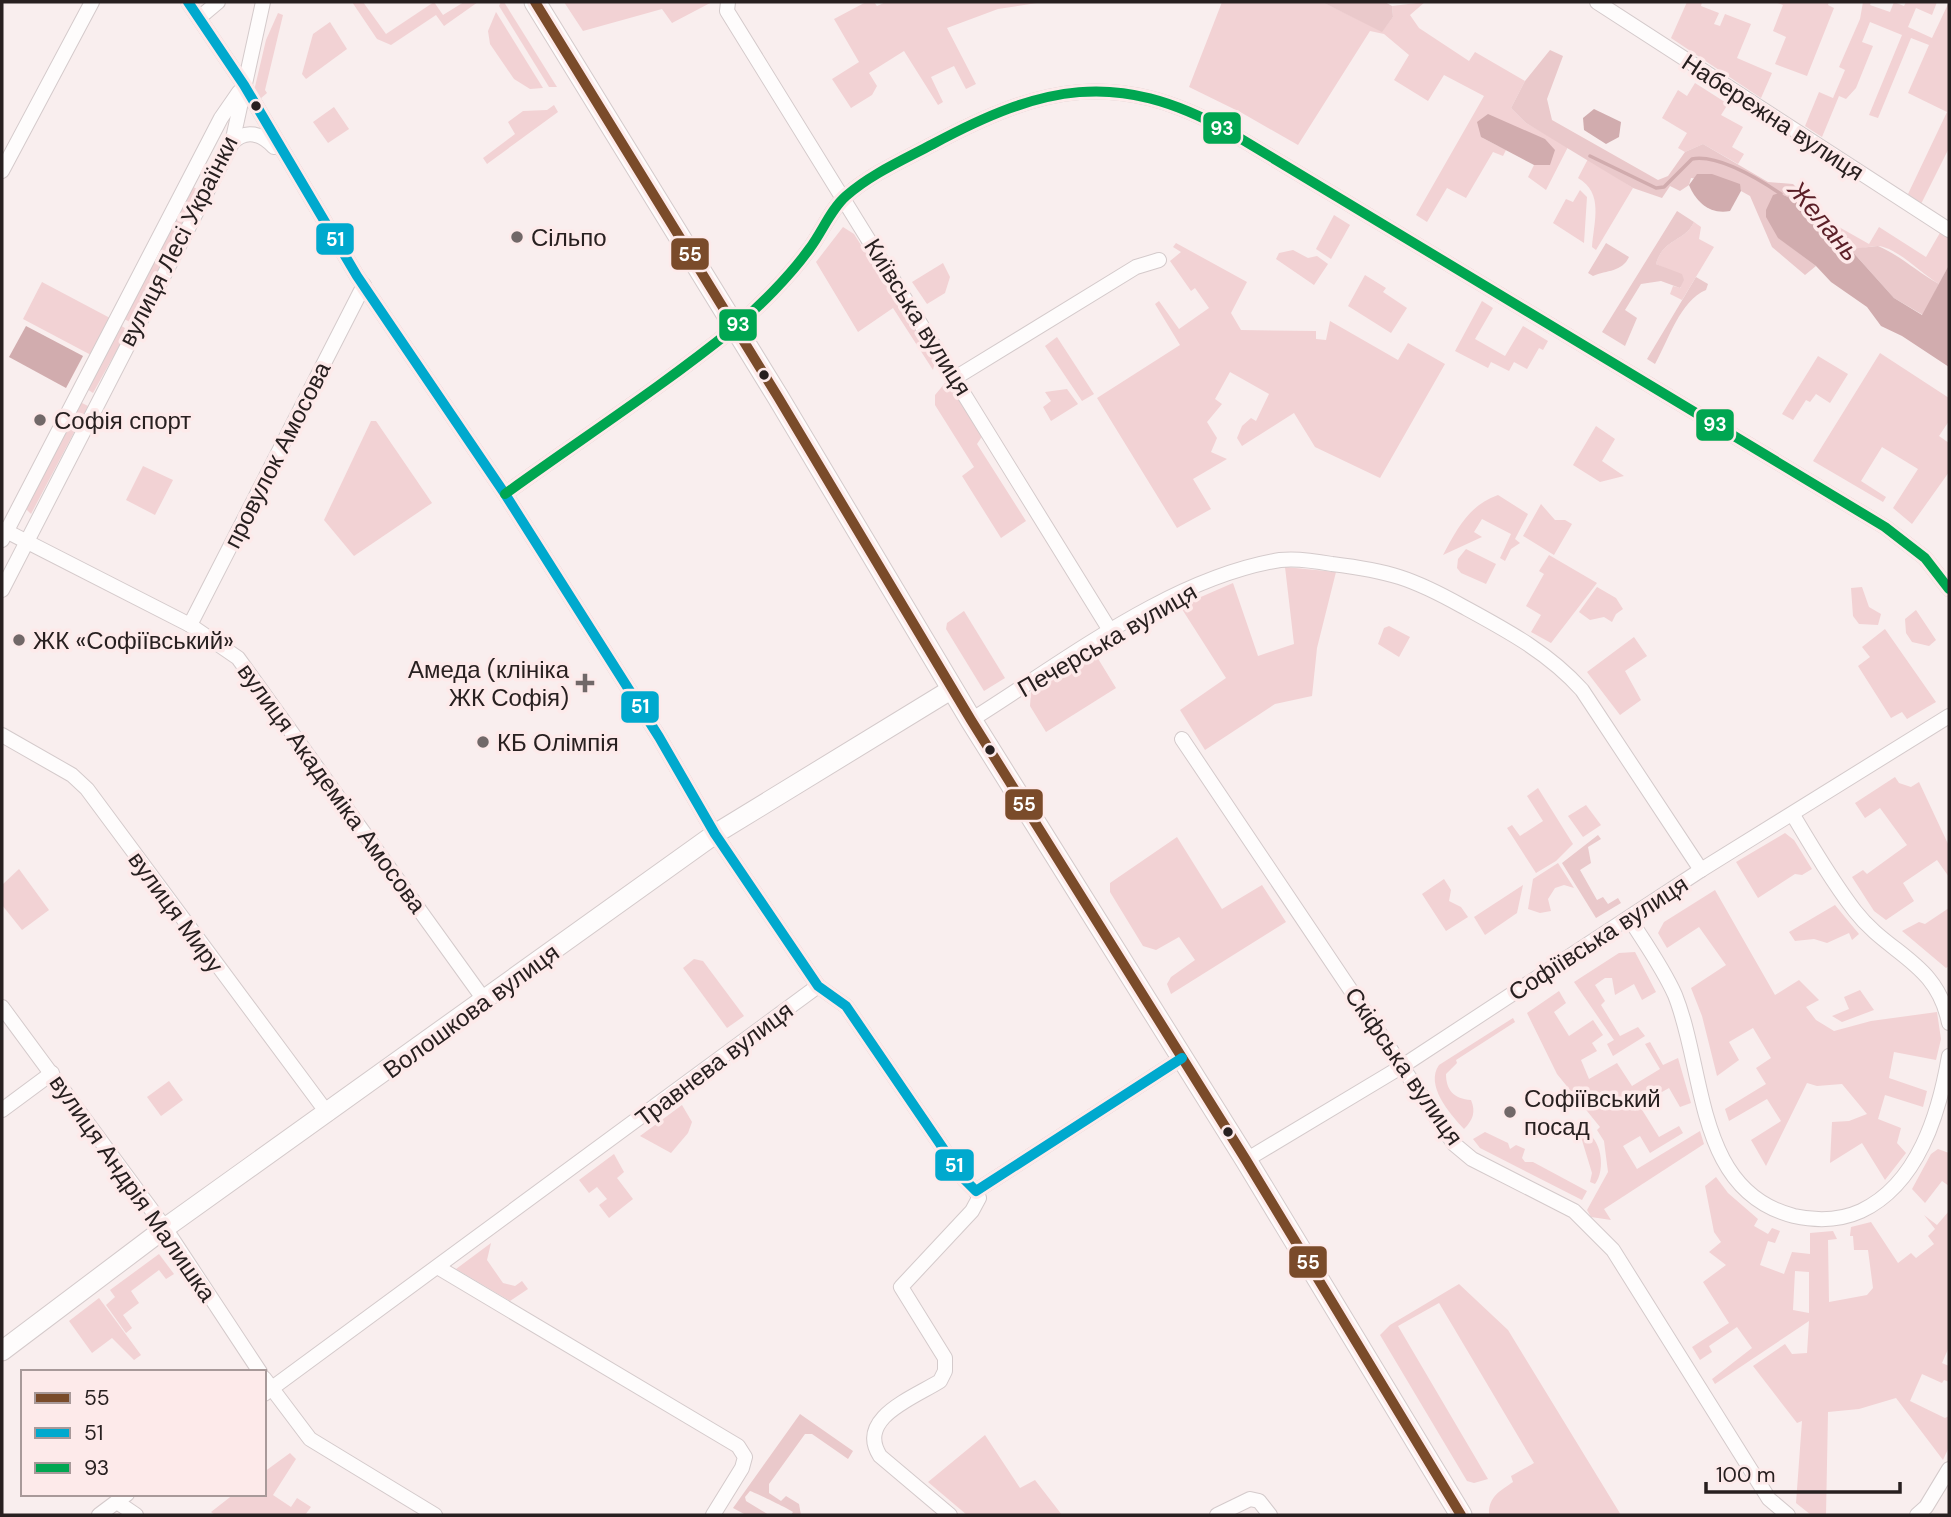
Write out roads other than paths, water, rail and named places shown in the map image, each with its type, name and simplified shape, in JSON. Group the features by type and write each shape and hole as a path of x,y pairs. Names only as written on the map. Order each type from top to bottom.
{"main road":[{"path":"535,2 735,327 952,689 1246,1160 1461,1515"}],"street":[{"path":"2,171 92,2"},
{"path":"188,2 243,85 363,285 505,494 659,737 715,834 818,986"},
{"path":"199,18 218,2"},
{"name":"Київська вулиця","path":"728,2 727,11 1111,632"},
{"name":"Набережна вулиця","path":"1597,2 1620,8 1949,230"},
{"path":"243,85 264,6"},
{"name":"вулиця Лесі Українки","path":"3,534 214,132 243,85"},
{"name":"вулиця Лесі Українки","path":"2,590 232,143 243,85"},
{"path":"505,494 735,327 791,272 844,197 882,171 1009,106 1054,94 1097,91 1162,101 1194,112 1228,131 1885,527 1925,558 1949,589"},
{"path":"214,132 226,132 232,143 251,133 270,142 285,158"},
{"path":"955,378 1136,267 1159,260"},
{"name":"провулок Амосова","path":"190,625 363,285"},
{"path":"80,388 87,398 99,399"},
{"name":"вулиця Академіка Амосова","path":"3,534 28,542 190,625 238,658 258,682 485,1002"},
{"name":"Печерська вулиця","path":"971,720 1111,632 1185,590 1282,560 1385,571 1419,582 1512,633 1566,672 1582,690 1701,870"},
{"name":"Волошкова вулиця","path":"2,1351 165,1228 485,1002 715,834 952,689"},
{"name":"Софіївська вулиця","path":"1246,1160 1401,1067 1701,870 1949,716"},
{"name":"вулиця Миру","path":"2,735 72,775 87,789 328,1114"},
{"name":"Скіфська вулиця","path":"1182,739 1454,1144 1472,1159 1574,1211 1613,1250 1769,1499 1788,1515"},
{"path":"1793,815 1855,911 1932,980 1944,1000 1949,1023"},
{"path":"1629,918 1675,996 1718,1151 1735,1181 1755,1200 1778,1212 1809,1219 1851,1215 1894,1189 1913,1166 1925,1138 1949,1056"},
{"name":"Травнева вулиця","path":"267,1387 439,1268 818,986 846,1006 975,1191"},
{"name":"вулиця Андрія Малишка","path":"2,1007 165,1228 259,1370"},
{"path":"950,1515 880,1457 874,1446 872,1433 878,1420 940,1381 946,1371 946,1358 901,1287 972,1211 979,1198 975,1191 1182,1058"},
{"path":"2,1110 52,1073"},
{"path":"439,1268 738,1446 745,1457 742,1468 713,1515"},
{"path":"267,1387 310,1439 435,1515"},
{"path":"1917,1515 1926,1507 1949,1469"},
{"path":"99,1515 122,1498 136,1515"},
{"path":"1217,1515 1250,1499 1259,1501 1270,1515"}],"waterway":[{"name":"Желань","path":"1590,156 1656,188 1664,187 1692,159 1714,160 1738,169 1781,194"}],"place":[{"name":"Сільпо","path":"517,237"},
{"name":"Софія спорт","path":"40,420"},
{"name":"ЖК «Софіївський»","path":"19,640"},
{"name":"Амеда (клініка ЖК Софія)","path":"585,683"},
{"name":"КБ Олімпія","path":"483,742"},
{"name":"Софіївський посад","path":"1510,1112"}]}
